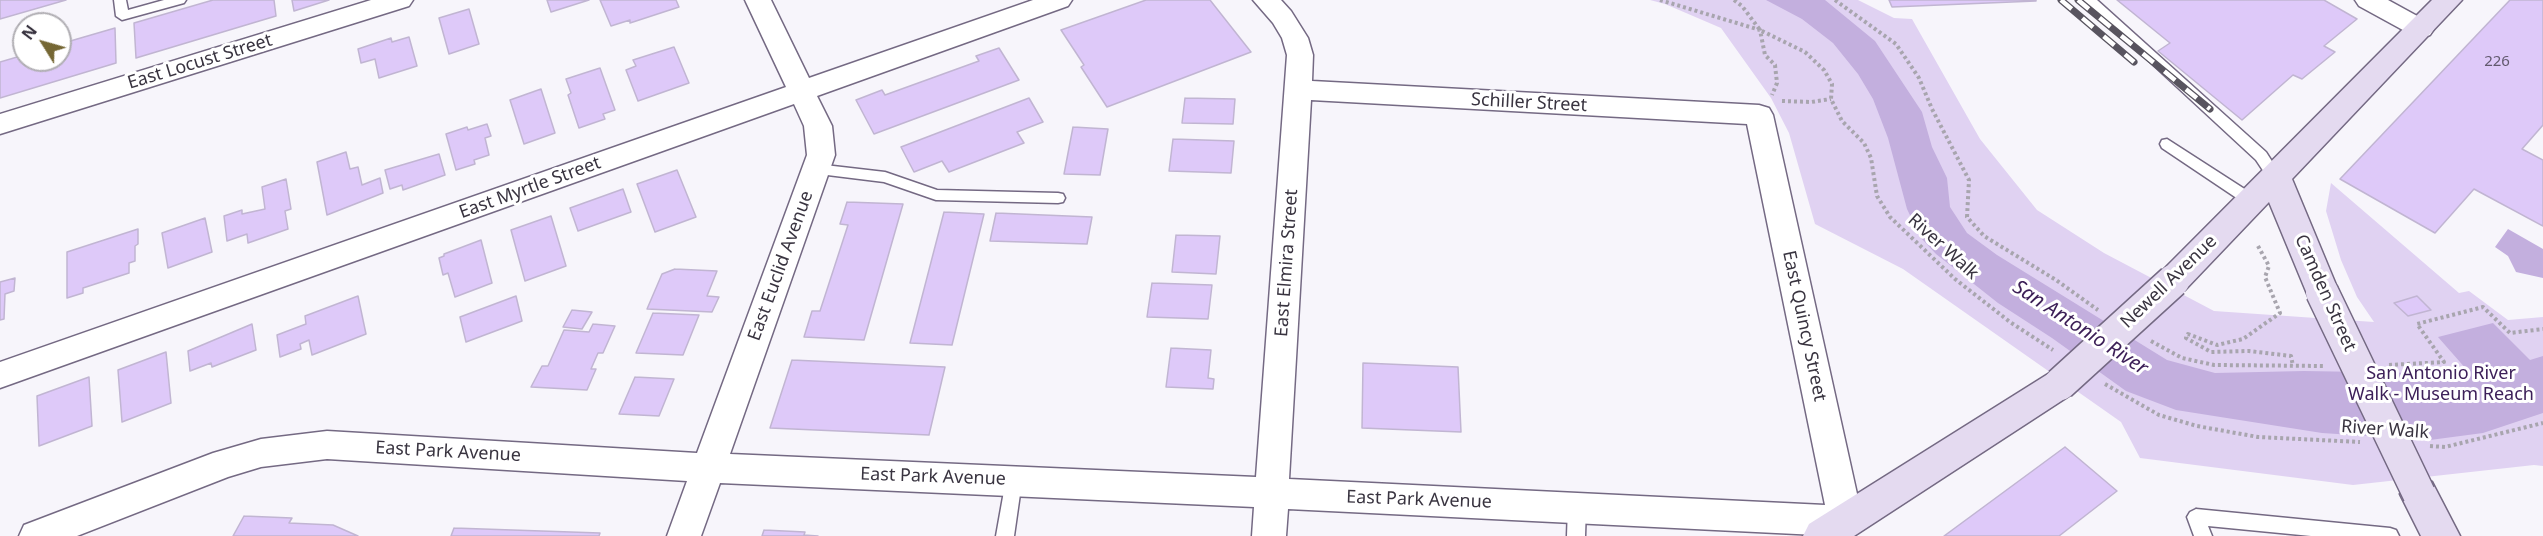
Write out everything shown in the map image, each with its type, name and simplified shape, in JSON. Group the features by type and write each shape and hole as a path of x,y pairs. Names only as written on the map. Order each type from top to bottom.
{"main road":[{"name":"Newell Avenue","path":"1839,531 2059,369 2173,280 2448,0"},
{"name":"Camden Street","path":"2275,177 2322,292 2441,536"}],"street":[{"name":"East Locust Street","path":"0,124 400,0"},
{"name":"East Euclid Avenue","path":"684,536 821,156 822,140 818,126 758,0"},
{"name":"East Myrtle Street","path":"0,375 1059,0"},
{"name":"East Elmira Street","path":"1266,0 1282,17 1295,38 1300,55 1269,536"},
{"path":"2368,0 2421,29"},
{"name":"Schiller Street","path":"1299,90 1759,115"},
{"name":"East Quincy Street","path":"1759,115 1839,531"},
{"name":"East Park Avenue","path":"36,536 225,463 261,453 327,445 707,468 1272,493 1577,521 1839,531"}],"lane":[{"path":"120,0 122,16 180,0"},
{"path":"2089,0 2261,156 2275,177"},
{"path":"2167,144 2252,201"},
{"path":"816,169 885,177 936,195 1058,198"},
{"path":"1005,536 1014,480"},
{"path":"2203,536 2196,517 2311,532 2390,536"}],"path":[{"path":"1660,0 1760,30 1765,55 1775,65 1777,83 1771,98 1786,103 1831,99"},
{"name":"River Walk","path":"1734,0 1742,6 1760,30 1805,52 1824,70 1832,84 1831,99 1842,121 1864,143 1870,158 1877,196 1890,217 1955,279 2010,322 2059,369"},
{"path":"2258,246 2269,266 2265,277 2280,313 2243,339 2217,345 2188,334 2186,338 2211,352 2249,351 2291,356 2294,366"},
{"name":"River Walk","path":"2095,378 2124,397 2159,415 2197,426 2258,437 2367,442"},
{"name":"River Walk","path":"2423,446 2445,447 2543,423"}],"green space":[{"name":"San Antonio River Walk - Museum Reach","path":"1650,0 1858,0 1894,18 1912,19 1980,139 2037,210 2104,253 2214,311 2374,322 2357,297 2341,260 2326,211 2331,183 2459,293 2469,291 2508,320 2543,317 2543,466 2534,465 2353,485 2140,458 2121,422 1903,269 1815,224 1789,133 1771,98 1721,28"}],"water":[{"name":"San Antonio River","path":"1766,0 1825,0 1875,41 1922,112 1932,147 1947,178 1950,207 1967,233 1997,255 2167,360 2215,373 2304,371 2423,373 2467,370 2438,337 2493,323 2530,360 2543,356 2543,413 2483,433 2430,440 2322,433 2176,410 2126,391 1998,303 1936,254 1921,238 1907,209 1888,138 1873,99 1858,74 1833,43 1802,19"},
{"path":"2508,229 2543,249 2543,278 2516,272 2508,256 2495,247"}],"building":[{"path":"0,0 66,0 24,12 12,12 12,16 0,19"},
{"path":"213,0 274,0 276,16 136,58 134,23"},
{"path":"292,0 329,0 294,11"},
{"path":"547,0 589,0 551,12"},
{"path":"600,0 676,0 679,7 630,23 630,20 611,26"},
{"path":"1146,0 1210,0 1251,52 1107,107 1081,67 1084,65 1061,30"},
{"path":"1889,0 2036,0 2036,1 1892,7"},
{"path":"2117,0 2324,0 2357,19 2324,46 2335,52 2302,79 2293,75 2242,120 2158,51 2170,43"},
{"path":"2510,0 2543,0 2543,125 2522,149 2543,160 2543,226 2474,189 2435,233 2340,179"},
{"path":"469,9 479,44 449,54 439,18"},
{"path":"115,28 116,63 0,98 0,62 12,58 12,72 72,72 72,41"},
{"path":"409,37 417,66 379,78 375,59 361,63 358,49 391,38 392,42"},
{"path":"674,47 689,83 638,101 626,70 636,66 633,60"},
{"path":"999,48 1019,80 874,134 856,100 882,90 885,95 979,61 976,56"},
{"path":"600,68 615,110 603,114 605,119 579,128 568,95 571,93 566,79"},
{"path":"541,89 555,133 524,144 510,100"},
{"path":"1029,98 1043,122 1017,132 1024,143 949,172 942,161 914,172 901,147"},
{"path":"1185,98 1235,99 1233,124 1182,123"},
{"path":"487,124 491,136 485,138 489,155 474,160 475,164 456,170 446,134 467,127 468,130"},
{"path":"1073,127 1108,129 1100,175 1064,174"},
{"path":"1173,139 1234,141 1231,173 1169,171"},
{"path":"346,152 350,169 358,167 362,185 380,178 383,193 327,215 317,162"},
{"path":"439,154 445,175 403,190 402,185 390,189 385,170"},
{"path":"677,170 696,217 655,232 637,184"},
{"path":"286,179 291,209 285,211 288,229 248,243 247,234 227,241 224,216 242,210 242,214 265,209 262,187"},
{"path":"623,189 631,212 578,231 570,208"},
{"path":"847,202 903,204 864,340 804,337 812,311 820,311 848,225 840,224"},
{"path":"944,212 984,214 952,345 910,343"},
{"path":"996,213 1092,217 1087,244 990,241"},
{"path":"551,216 566,266 525,281 511,230"},
{"path":"205,218 212,252 168,268 162,233"},
{"path":"138,229 135,261 129,263 129,273 83,288 83,293 67,298 67,252"},
{"path":"1176,235 1220,236 1216,274 1172,272"},
{"path":"481,240 492,283 455,297 448,273 443,275 439,258"},
{"path":"675,269 717,271 707,296 719,297 712,312 647,309 662,274"},
{"path":"15,278 14,291 5,294 4,319 0,320 0,282"},
{"path":"1152,283 1212,285 1208,319 1147,317"},
{"path":"358,296 366,334 312,355 309,340 300,344 301,349 280,357 277,335 306,324 305,316"},
{"path":"516,296 522,321 466,342 460,317"},
{"path":"2417,296 2431,310 2408,316 2394,303"},
{"path":"572,310 592,312 582,329 563,327"},
{"path":"653,313 699,315 683,355 636,353"},
{"path":"252,324 256,350 212,367 211,363 190,371 188,351"},
{"path":"593,324 615,326 603,353 598,353 591,369 596,369 587,390 531,387 542,366 548,366 564,330 589,332"},
{"path":"1171,348 1211,350 1208,378 1214,379 1213,389 1166,387"},
{"path":"166,352 171,403 122,422 118,370"},
{"path":"792,360 945,367 929,435 770,428"},
{"path":"1363,363 1458,367 1461,432 1362,428"},
{"path":"89,377 92,426 39,446 37,396"},
{"path":"635,377 674,379 659,416 619,414"},
{"path":"2065,447 2117,491 2059,536 1944,536"},
{"path":"244,516 292,518 289,523 333,525 358,536 233,536"},
{"path":"454,528 600,533 599,536 451,536"},
{"path":"764,530 805,532 804,535 818,536 762,536"}],"railway":[{"path":"2061,0 2134,62"},
{"path":"2078,0 2210,109"}]}
